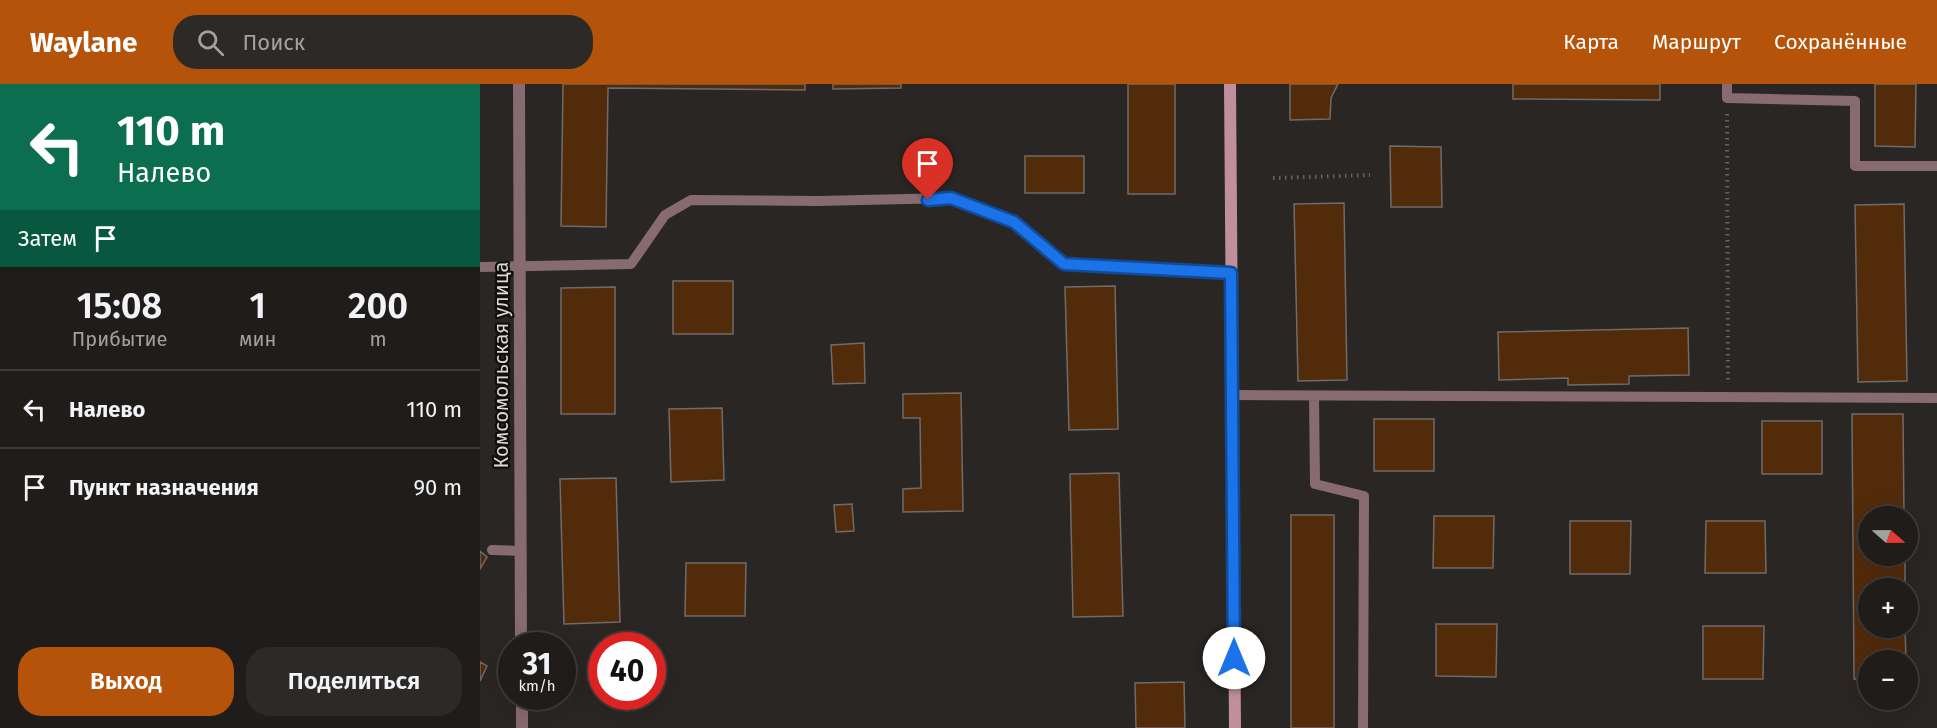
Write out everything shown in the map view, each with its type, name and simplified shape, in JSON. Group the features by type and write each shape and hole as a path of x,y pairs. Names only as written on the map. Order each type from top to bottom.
{"street":[{"name":"Комсомольская улица","path":"519,84 521,632"},
{"path":"1230,84 1235,728"},
{"path":"522,710 522,728"}],"lane":[{"path":"1727,84 1727,98 1855,101 1855,166 1937,166"},
{"path":"480,267 631,264 665,215 691,200 817,201 951,198 1014,222 1064,264 1231,273"},
{"path":"1232,395 1937,398"},
{"path":"1314,396 1316,483 1364,495 1363,728"},
{"path":"492,550 521,551"}],"path":[{"path":"1727,98 1728,397"},
{"path":"1273,178 1370,175"}],"building":[{"path":"563,84 805,84 805,90 608,88 606,227 561,226"},
{"path":"833,84 901,84 901,88 833,89"},
{"path":"1128,84 1175,84 1175,194 1128,194"},
{"path":"1290,84 1338,84 1331,98 1330,119 1290,120"},
{"path":"1513,84 1660,84 1660,100 1513,99"},
{"path":"1875,84 1916,84 1915,147 1875,146"},
{"path":"1390,146 1441,147 1442,207 1391,207"},
{"path":"1025,156 1084,156 1084,193 1025,193"},
{"path":"1344,203 1347,380 1298,381 1294,204"},
{"path":"1904,204 1907,381 1858,382 1855,205"},
{"path":"673,281 733,281 733,334 673,334"},
{"path":"1115,286 1118,429 1069,430 1065,287"},
{"path":"615,287 615,414 561,414 561,288"},
{"path":"1688,328 1689,375 1629,376 1629,384 1568,385 1568,378 1499,380 1498,332"},
{"path":"864,343 865,383 833,384 831,345"},
{"path":"961,393 963,511 903,512 903,489 921,488 920,418 903,418 903,394"},
{"path":"722,408 724,480 671,482 669,409"},
{"path":"1852,414 1903,414 1904,506 1858,506 1858,566 1905,566 1905,578 1858,578 1858,638 1905,638 1906,650 1858,650 1858,679 1854,679"},
{"path":"1374,419 1434,419 1434,471 1374,471"},
{"path":"1762,421 1822,421 1822,474 1762,474"},
{"path":"1119,473 1123,616 1073,617 1070,474"},
{"path":"616,478 620,622 564,624 560,479"},
{"path":"852,504 854,531 836,532 834,505"},
{"path":"1291,515 1334,515 1334,728 1291,728"},
{"path":"1434,516 1494,516 1493,568 1433,568"},
{"path":"1570,521 1631,521 1630,574 1570,574"},
{"path":"1706,521 1765,521 1766,573 1705,573"},
{"path":"480,551 487,557 480,569"},
{"path":"686,563 746,563 745,616 685,616"},
{"path":"1436,624 1497,624 1496,677 1436,676"},
{"path":"1703,626 1764,626 1763,679 1703,679"},
{"path":"480,662 487,666 480,681"},
{"path":"1184,682 1185,728 1136,728 1135,683"}],"route":[{"path":"928,200 951,198 1014,222 1064,264 1231,273 1234,658"}]}
